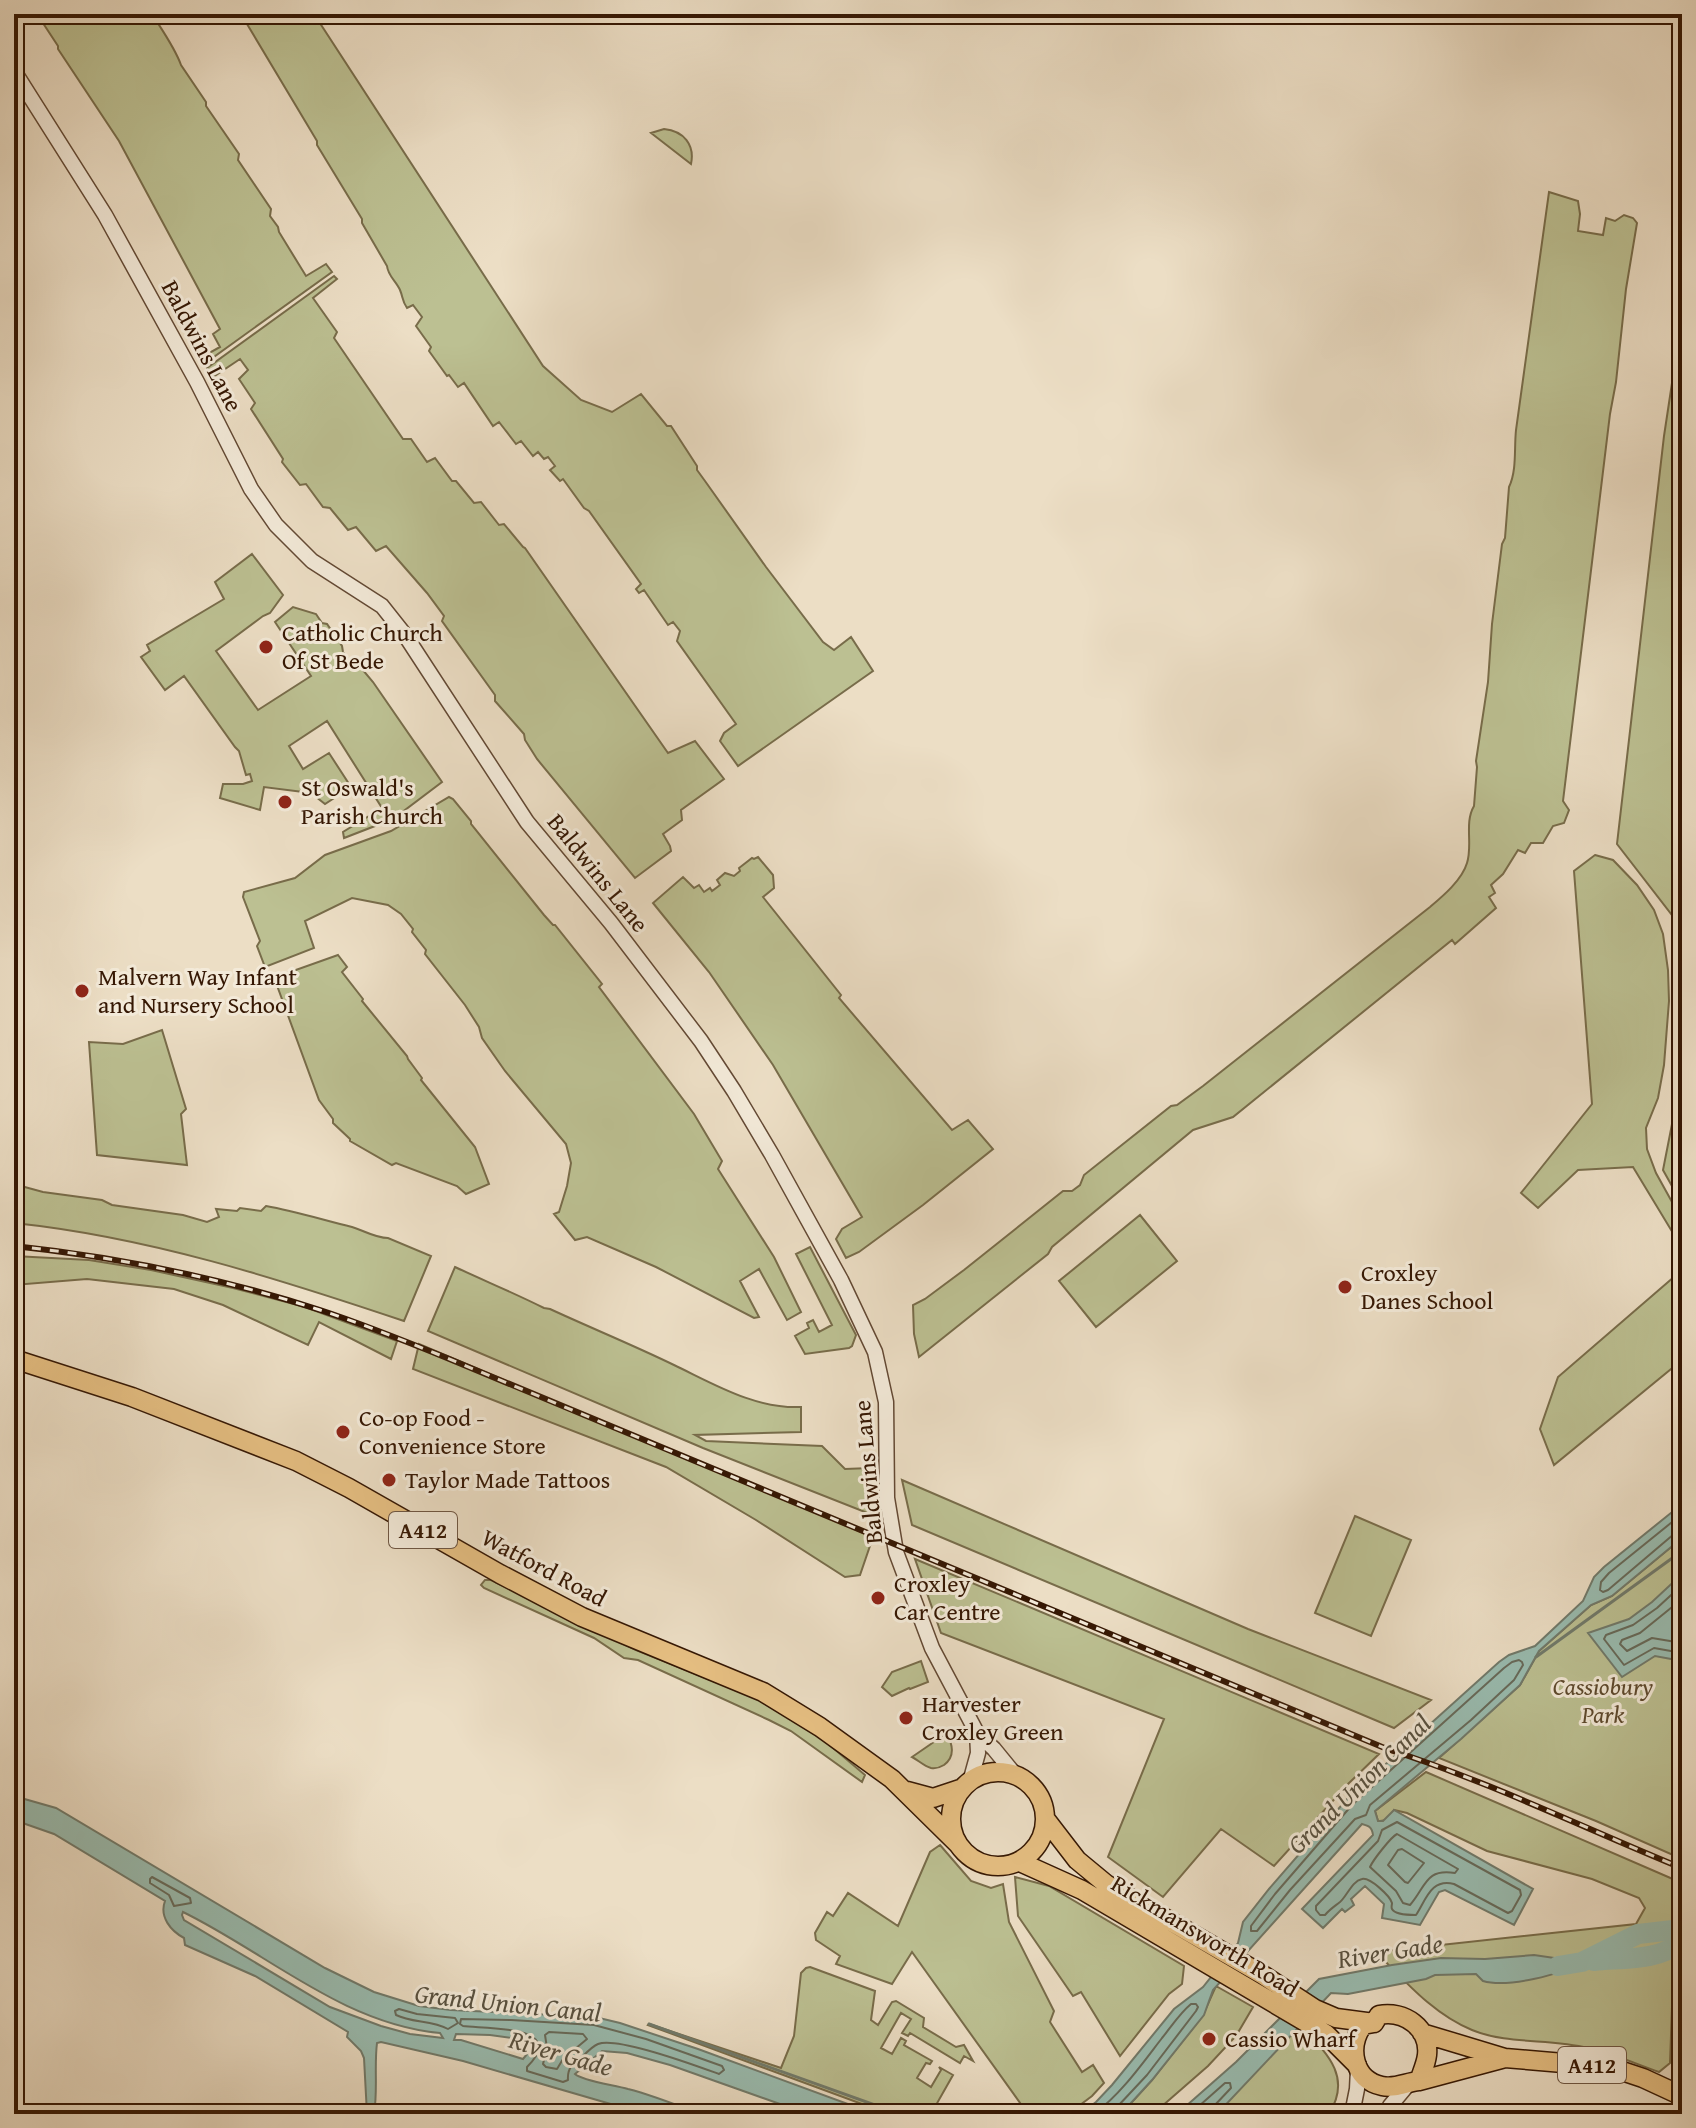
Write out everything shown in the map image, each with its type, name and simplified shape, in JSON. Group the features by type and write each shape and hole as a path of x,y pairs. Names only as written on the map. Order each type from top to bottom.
{"main road":[{"name":"Watford Road","path":"14,1359 132,1397 296,1461 582,1617 772,1697 833,1735 905,1790 958,1844"},
{"path":"905,1790 933,1798 990,1773 1016,1776"},
{"name":"A412","path":"1016,1776 1041,1798 1047,1821"},
{"path":"958,1844 950,1817 952,1807 966,1785"},
{"path":"1020,1862 1039,1841 1047,1821"},
{"name":"Rickmansworth Road","path":"1047,1821 1085,1868 1158,1925"},
{"name":"A412","path":"958,1844 968,1856 984,1865 998,1867 1020,1862"},
{"name":"Rickmansworth Road","path":"1020,1862 1158,1925 1252,1980 1310,2016 1358,2067"},
{"path":"1397,2014 1412,2020 1422,2033 1428,2054 1415,2082 1385,2087 1366,2078 1358,2067 1353,2048 1356,2037 1363,2025 1374,2023 1379,2015 1397,2014"},
{"name":"Rickmansworth Road","path":"1310,2016 1374,2023"},
{"name":"A412","path":"1422,2033 1505,2058 1610,2067 1682,2096"},
{"name":"A412","path":"1415,2082 1505,2058"}],"street":[{"name":"Baldwins Lane","path":"14,71 105,215 197,382 251,489 276,525 312,561 382,606 405,635 527,822 611,923 701,1041 772,1155 841,1280 875,1352 886,1402 887,1498 896,1552 932,1648 977,1733 1016,1776"},
{"path":"966,1785 978,1753 977,1733"},
{"path":"1352,2114 1358,2067"},
{"path":"1387,2114 1390,2106 1415,2082"}],"green space":[{"path":"37,14 152,14 206,106 239,154 238,160 271,209 270,216 306,276 326,264 332,272 204,364 200,358 220,347 213,334 220,329 119,141"},
{"path":"241,14 314,14 543,366 581,400 612,412 641,394 667,426 671,426 697,470 823,642 834,650 851,637 873,671 738,766 720,741 724,733 736,724 677,641 680,631 673,622 668,625 644,590 639,593 636,589 641,584 589,511 563,479 560,481 550,470 555,466 548,457 544,459 538,452 533,456 521,441 516,444 499,422 493,426 464,383 458,387 429,351 431,347 416,326 422,317 413,305 405,306 400,290 362,219"},
{"path":"664,129 686,140 691,151 691,164 651,133"},
{"path":"1549,192 1578,201 1578,231 1603,235 1606,218 1615,221 1624,215 1637,223 1610,414 1563,801 1569,810 1564,823 1553,826 1543,843 1531,843 1525,853 1518,850 1503,874 1491,885 1495,893 1489,897 1496,908 1455,944 1452,940 1233,1117 1193,1130 1052,1247 1048,1254 919,1357 913,1305 964,1270 1063,1191 1072,1191 1080,1185 1084,1175 1171,1106 1203,1086 1430,907 1452,887 1465,869 1469,856 1476,761 1514,467 1516,430"},
{"path":"334,276 337,279 313,298 337,332 334,338 403,439 411,439 427,462 435,458 474,503 481,502 499,525 504,524 525,548 668,753 695,741 724,779 681,810 682,820 663,834 671,851 635,878 537,759 524,734 495,701 495,695 442,621 444,616 427,593 386,546 376,551 356,527 348,530 330,508 323,507 306,484 300,485 282,462 251,409 255,403 239,379 248,370 240,359 213,377 207,368"},
{"path":"1682,317 1682,928 1617,844 1664,436"},
{"path":"252,554 283,595 270,613 216,651 258,710 311,676 275,622 293,607 316,614 322,623 327,624 343,652 373,682 442,782 393,819 344,838 343,832 382,808 327,721 289,746 303,769 329,753 351,787 325,804 311,793 264,787 260,810 220,798 223,784 252,781 250,774 246,775 239,751 184,676 165,690 141,657 150,651 147,645 224,599 215,582"},
{"path":"449,797 602,984 599,987 694,1114 722,1161 718,1169 774,1257 801,1312 787,1320 759,1269 740,1281 759,1317 754,1318 656,1267 587,1237 575,1240 554,1214 559,1212 571,1163 566,1144 505,1071 482,1038 465,1005 425,954 426,950 412,932 413,929 401,914 388,905 352,898 305,921 314,948 265,967 244,892 295,878 325,855 391,831"},
{"path":"1595,855 1613,860 1637,885 1654,910 1663,934 1669,1001 1664,1065 1658,1098 1646,1128 1647,1149 1656,1173 1682,1220 1682,1248 1633,1167 1578,1170 1538,1208 1521,1193 1592,1104 1574,871"},
{"path":"758,857 773,875 774,888 763,897 841,995 839,998 952,1130 968,1120 993,1149 923,1205 859,1252 846,1258 836,1239 842,1229 862,1217 773,1065 709,972 653,903 683,877 694,888 699,885 704,892 710,888 712,891 720,885 717,880 725,873 734,876 740,871 739,868"},
{"path":"338,955 347,967 342,972 362,1001 475,1147 489,1184 466,1194 457,1186 396,1163 392,1165 350,1141 333,1123 319,1100 275,980 276,977"},
{"path":"162,1030 186,1109 181,1114 187,1165 97,1155 89,1042 123,1044"},
{"path":"1682,1073 1682,1204 1663,1170"},
{"path":"21,1186 207,1222 219,1217 216,1209 261,1211 266,1206 352,1227 431,1256 404,1321 211,1261 113,1238 14,1223 14,1188"},
{"path":"1140,1215 1177,1261 1096,1327 1059,1281"},
{"path":"810,1247 856,1335 849,1348 805,1354 795,1336 809,1328 807,1323 813,1320 819,1332 832,1325 796,1254"},
{"path":"14,1256 89,1260 233,1288 305,1307 397,1341 391,1359 319,1322 308,1345 223,1305 174,1289 87,1279 14,1285"},
{"path":"455,1267 735,1394 767,1404 801,1407 801,1432 695,1435 706,1441 822,1446 845,1469 870,1468 870,1514 703,1448 428,1331"},
{"path":"1682,1270 1682,1360 1554,1465 1540,1429 1558,1377"},
{"path":"419,1344 873,1537 860,1575 845,1577 666,1467 413,1369"},
{"path":"902,1480 1248,1629 1431,1700 1394,1728 912,1525"},
{"path":"1355,1516 1411,1540 1371,1636 1315,1613"},
{"name":"Cassiobury Park","path":"1682,1538 1682,1859 1439,1758 1520,1685 1539,1651 1591,1605 1612,1596"},
{"path":"915,1559 1379,1754 1274,1866 1221,1829 1163,1897 1108,1857 1164,1719 941,1633"},
{"path":"485,1580 491,1580 636,1650 753,1697 826,1742 865,1775 862,1782 791,1731 638,1660 624,1658 594,1638 484,1588 481,1585"},
{"path":"921,1661 928,1682 892,1696 882,1687 892,1672"},
{"path":"947,1733 952,1754 944,1765 931,1768 912,1757"},
{"path":"1426,1772 1682,1883 1682,1982 1672,2007 1670,2063 1659,2072 1588,2048 1500,2038 1472,2030 1432,2006 1376,1952 1636,1924 1645,1908 1639,1898 1592,1879 1487,1851 1407,1813 1394,1810 1388,1818 1378,1821 1375,1811"},
{"path":"940,1845 971,1881 991,1888 1003,1884 1009,1922 1054,2011 1050,2022 1082,2072 1093,2065 1104,2083 1068,2114 1028,2114 912,1952 892,1984 836,1964 840,1956 816,1940 815,1933 827,1912 833,1916 848,1893 898,1926 930,1852"},
{"path":"1015,1877 1049,1886 1184,1966 1182,1984 1169,1994 1120,2056 1081,1992 1073,1996 1018,1916"},
{"path":"810,1967 875,1991 871,2020 878,2025 892,2002 896,2001 924,2018 923,2027 956,2047 964,2045 973,2061 964,2056 960,2063 910,2033 908,2036 902,2033 911,2019 901,2013 881,2048 892,2054 901,2038 906,2041 904,2045 932,2061 926,2063 917,2078 931,2087 941,2070 939,2067 953,2075 936,2105 972,2114 889,2114 648,2025 781,2068 794,2036 801,1973"},
{"path":"1216,1986 1253,2007 1236,2036 1208,2066 1153,2114 1121,2114 1203,2015"},
{"path":"1297,2022 1325,2053 1337,2075 1336,2100 1329,2114 1213,2114"},
{"path":"361,2105 360,2114 241,2114 255,2110"}],"water":[{"path":"1682,1504 1682,1538 1612,1596 1591,1605 1539,1651 1520,1685 1375,1811 1378,1821 1383,1821 1394,1810 1533,1889 1514,1925 1445,1890 1439,1892 1420,1925 1382,1918 1384,1904 1365,1886 1351,1899 1354,1905 1345,1912 1342,1909 1323,1928 1302,1909 1373,1835 1370,1827 1362,1824 1213,1990 1204,2015 1121,2114 1080,2114 1112,2085 1174,2009 1203,1987 1238,1943 1243,1922 1347,1799 1499,1662 1535,1646 1583,1601 1594,1577 1604,1567"},
{"path":"1682,1574 1682,1661 1655,1656 1622,1677 1588,1633 1629,1619"},
{"path":"14,1796 56,1808 325,1968 374,1992 419,2006 595,2017 620,2023 875,2114 808,2114 627,2053 602,2051 575,2074 646,2094 700,2114 645,2114 463,2061 381,2042 377,2043 374,2114 367,2114 364,2058 347,2037 348,2032 255,1976 185,1945 184,1938 165,1918 165,1901 54,1834 14,1820","holes":["183,1912 338,2002 405,2027 440,2033 443,2038 410,2034 330,2007 184,1920","456,2034 525,2040 529,2046 528,2053 523,2059 454,2040"]},
{"path":"1534,1955 1582,1962 1548,1976 1506,1983 1483,1981 1476,1974 1435,1975 1348,1994 1331,1993 1217,2114 1177,2114 1236,2062 1319,1979 1441,1958 1485,1959"}],"waterway":[{"path":"1536,1657 1682,1551"},
{"name":"River Gade","path":"1558,1966 1582,1962 1638,1934 1682,1929"},
{"path":"1594,1961 1651,1956 1682,1942"},
{"path":"649,2024 900,2114"}],"railway":[{"path":"14,1246 92,1256 207,1279 320,1310 368,1327 1387,1749 1499,1790 1682,1868"}],"place":[{"name":"Catholic Church Of St Bede","path":"266,647"},
{"name":"St Oswald's Parish Church","path":"285,802"},
{"name":"Malvern Way Infant and Nursery School","path":"82,991"},
{"name":"Croxley Danes School","path":"1345,1287"},
{"name":"Co-op Food - Convenience Store","path":"343,1432"},
{"name":"Taylor Made Tattoos","path":"389,1480"},
{"name":"Croxley Car Centre","path":"878,1598"},
{"name":"Harvester Croxley Green","path":"906,1718"},
{"name":"Cassio Wharf","path":"1209,2039"}],"water label":[{"name":"Grand Union Canal","path":"1359,1784"},
{"name":"Grand Union Canal","path":"508,2003"}]}
